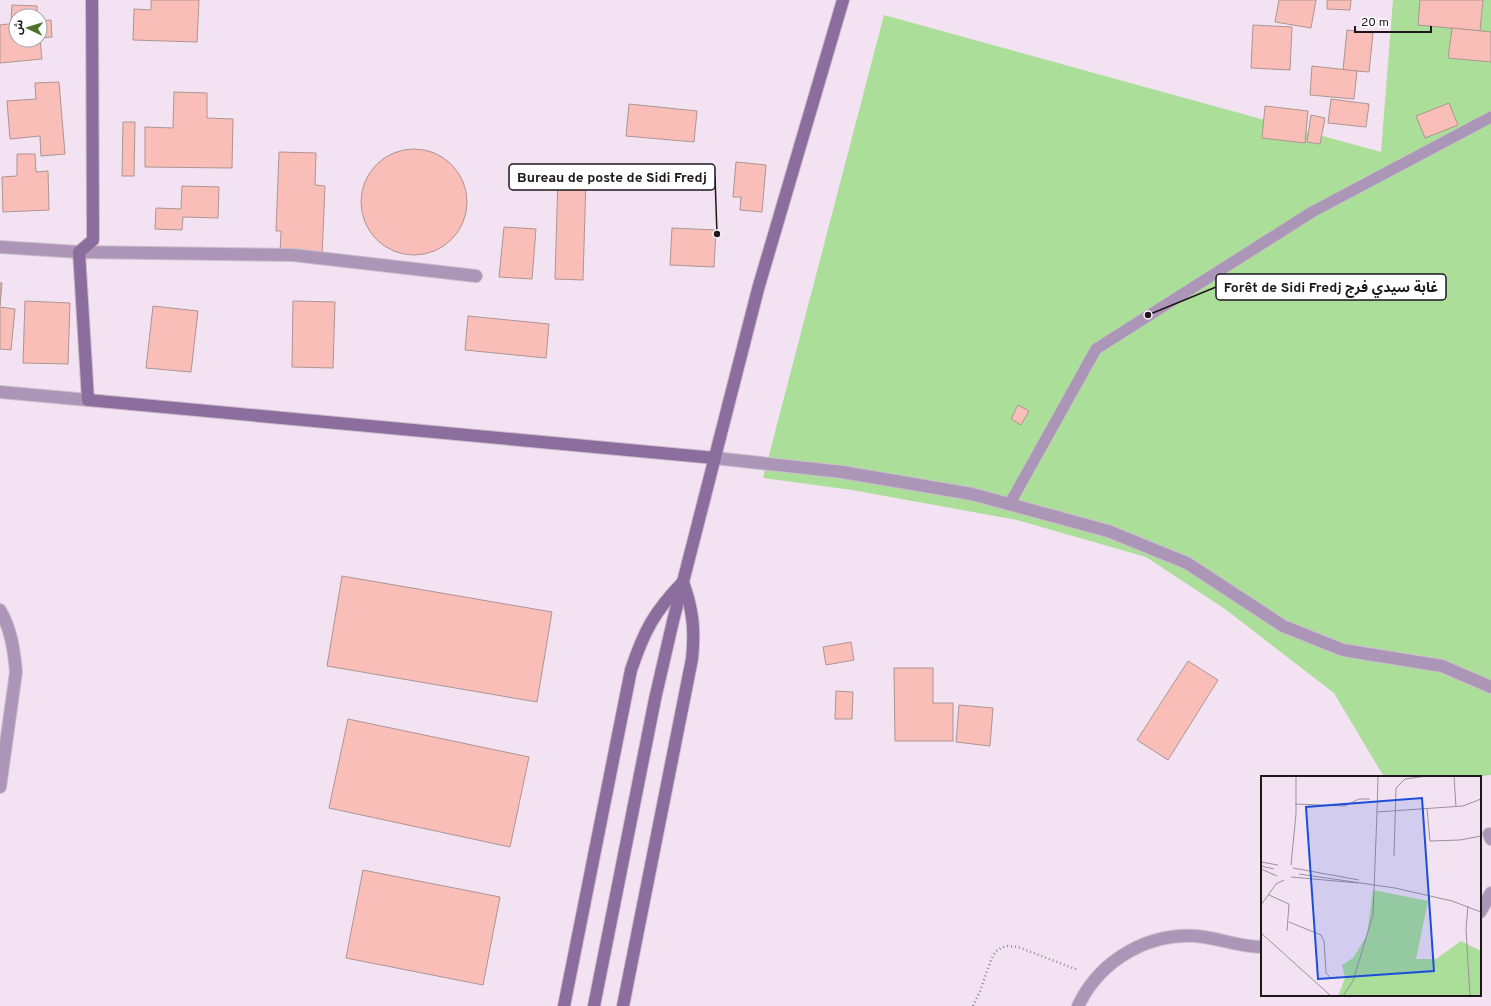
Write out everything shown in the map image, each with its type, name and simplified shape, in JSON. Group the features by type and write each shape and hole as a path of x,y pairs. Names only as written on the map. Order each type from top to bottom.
{"main road":[{"path":"92,0 93,240 79,252 88,400 715,458"},
{"path":"594,1006 664,658 758,289 843,0"},
{"path":"564,1006 631,670 639,646 650,622 665,601 683,582"},
{"path":"623,1006 692,659 694,640 693,620 690,601 683,582"}],"street":[{"path":"0,247 79,252 293,255 476,276"},
{"path":"0,392 88,400"},
{"path":"715,458 842,472 972,494 1108,532 1187,562 1283,626 1343,650 1442,666 1491,687"},
{"path":"0,610 11,634 15,653 16,672 0,787"},
{"path":"1481,910 1491,893"},
{"path":"1078,1006 1093,982 1103,970 1129,951 1143,944 1173,937 1189,936 1261,947"}],"lane":[{"path":"1009,505 1096,348 1312,212 1491,117"}],"path":[{"path":"973,1006 995,952 1007,946 1018,947 1041,957 1075,968 1085,974 1093,982"}],"green space":[{"path":"1393,0 1491,0 1491,775 1481,776 1383,776 1334,693 1225,609 1146,557 1017,520 852,490 763,478 884,15 1381,152"}],"building":[{"path":"151,0 199,0 197,42 133,40 134,9 151,10"},
{"path":"1279,0 1316,0 1311,28 1275,22"},
{"path":"1327,0 1351,0 1350,10 1327,9"},
{"path":"1420,0 1483,0 1480,31 1418,25"},
{"path":"12,5 37,6 37,8 12,8"},
{"path":"48,20 51,20 52,37 48,37"},
{"path":"8,24 8,48 41,48 42,59 0,63 0,25"},
{"path":"1253,25 1292,27 1290,70 1251,68"},
{"path":"1452,28 1491,32 1491,62 1448,58"},
{"path":"1347,30 1373,33 1369,72 1343,70"},
{"path":"1312,66 1357,71 1354,99 1310,95"},
{"path":"59,82 65,154 41,156 40,136 10,139 7,101 36,99 35,83"},
{"path":"174,92 207,93 207,118 233,119 232,168 145,167 145,127 173,128"},
{"path":"1331,99 1369,104 1366,127 1328,123"},
{"path":"1449,103 1458,125 1425,138 1416,116"},
{"path":"629,104 697,111 694,142 626,136"},
{"path":"1265,106 1308,111 1305,143 1262,138"},
{"path":"1311,115 1325,118 1320,144 1307,142"},
{"path":"123,122 135,122 134,176 122,176"},
{"path":"414,149 434,153 452,164 463,182 467,202 463,222 452,240 434,251 414,255 394,251 376,240 365,222 361,202 365,182 376,164 394,153"},
{"path":"279,152 316,153 315,185 325,186 322,256 280,254 281,231 276,231"},
{"path":"17,154 35,154 36,172 48,171 49,210 3,212 2,177 17,176"},
{"path":"736,162 766,165 762,212 740,210 741,197 733,197"},
{"path":"558,178 586,178 583,280 555,279"},
{"path":"182,186 219,187 218,218 183,217 182,230 155,229 156,208 181,209"},
{"path":"504,227 536,229 532,279 499,277"},
{"path":"672,228 716,230 714,267 670,265"},
{"path":"0,283 2,283 0,306"},
{"path":"25,301 70,303 68,364 23,363"},
{"path":"293,301 335,302 333,368 292,367"},
{"path":"153,306 198,311 191,372 146,368"},
{"path":"0,307 15,309 11,350 0,349"},
{"path":"468,316 549,324 546,358 465,350"},
{"path":"1018,405 1029,411 1021,425 1011,419"},
{"path":"342,576 552,612 537,702 327,666"},
{"path":"851,642 854,660 826,665 823,647"},
{"path":"1188,661 1218,680 1168,760 1137,740"},
{"path":"894,668 933,668 933,703 953,703 953,741 895,741"},
{"path":"836,691 853,692 852,719 835,719"},
{"path":"959,705 993,708 990,746 956,742"},
{"path":"348,719 529,757 510,847 329,808"},
{"path":"363,870 500,897 483,985 346,958"}],"place":[{"name":"Bureau de poste de Sidi Fredj","path":"717,234"},
{"name":"Forêt de Sidi Fredj غابة سيدي فرج","path":"1148,315"}]}
